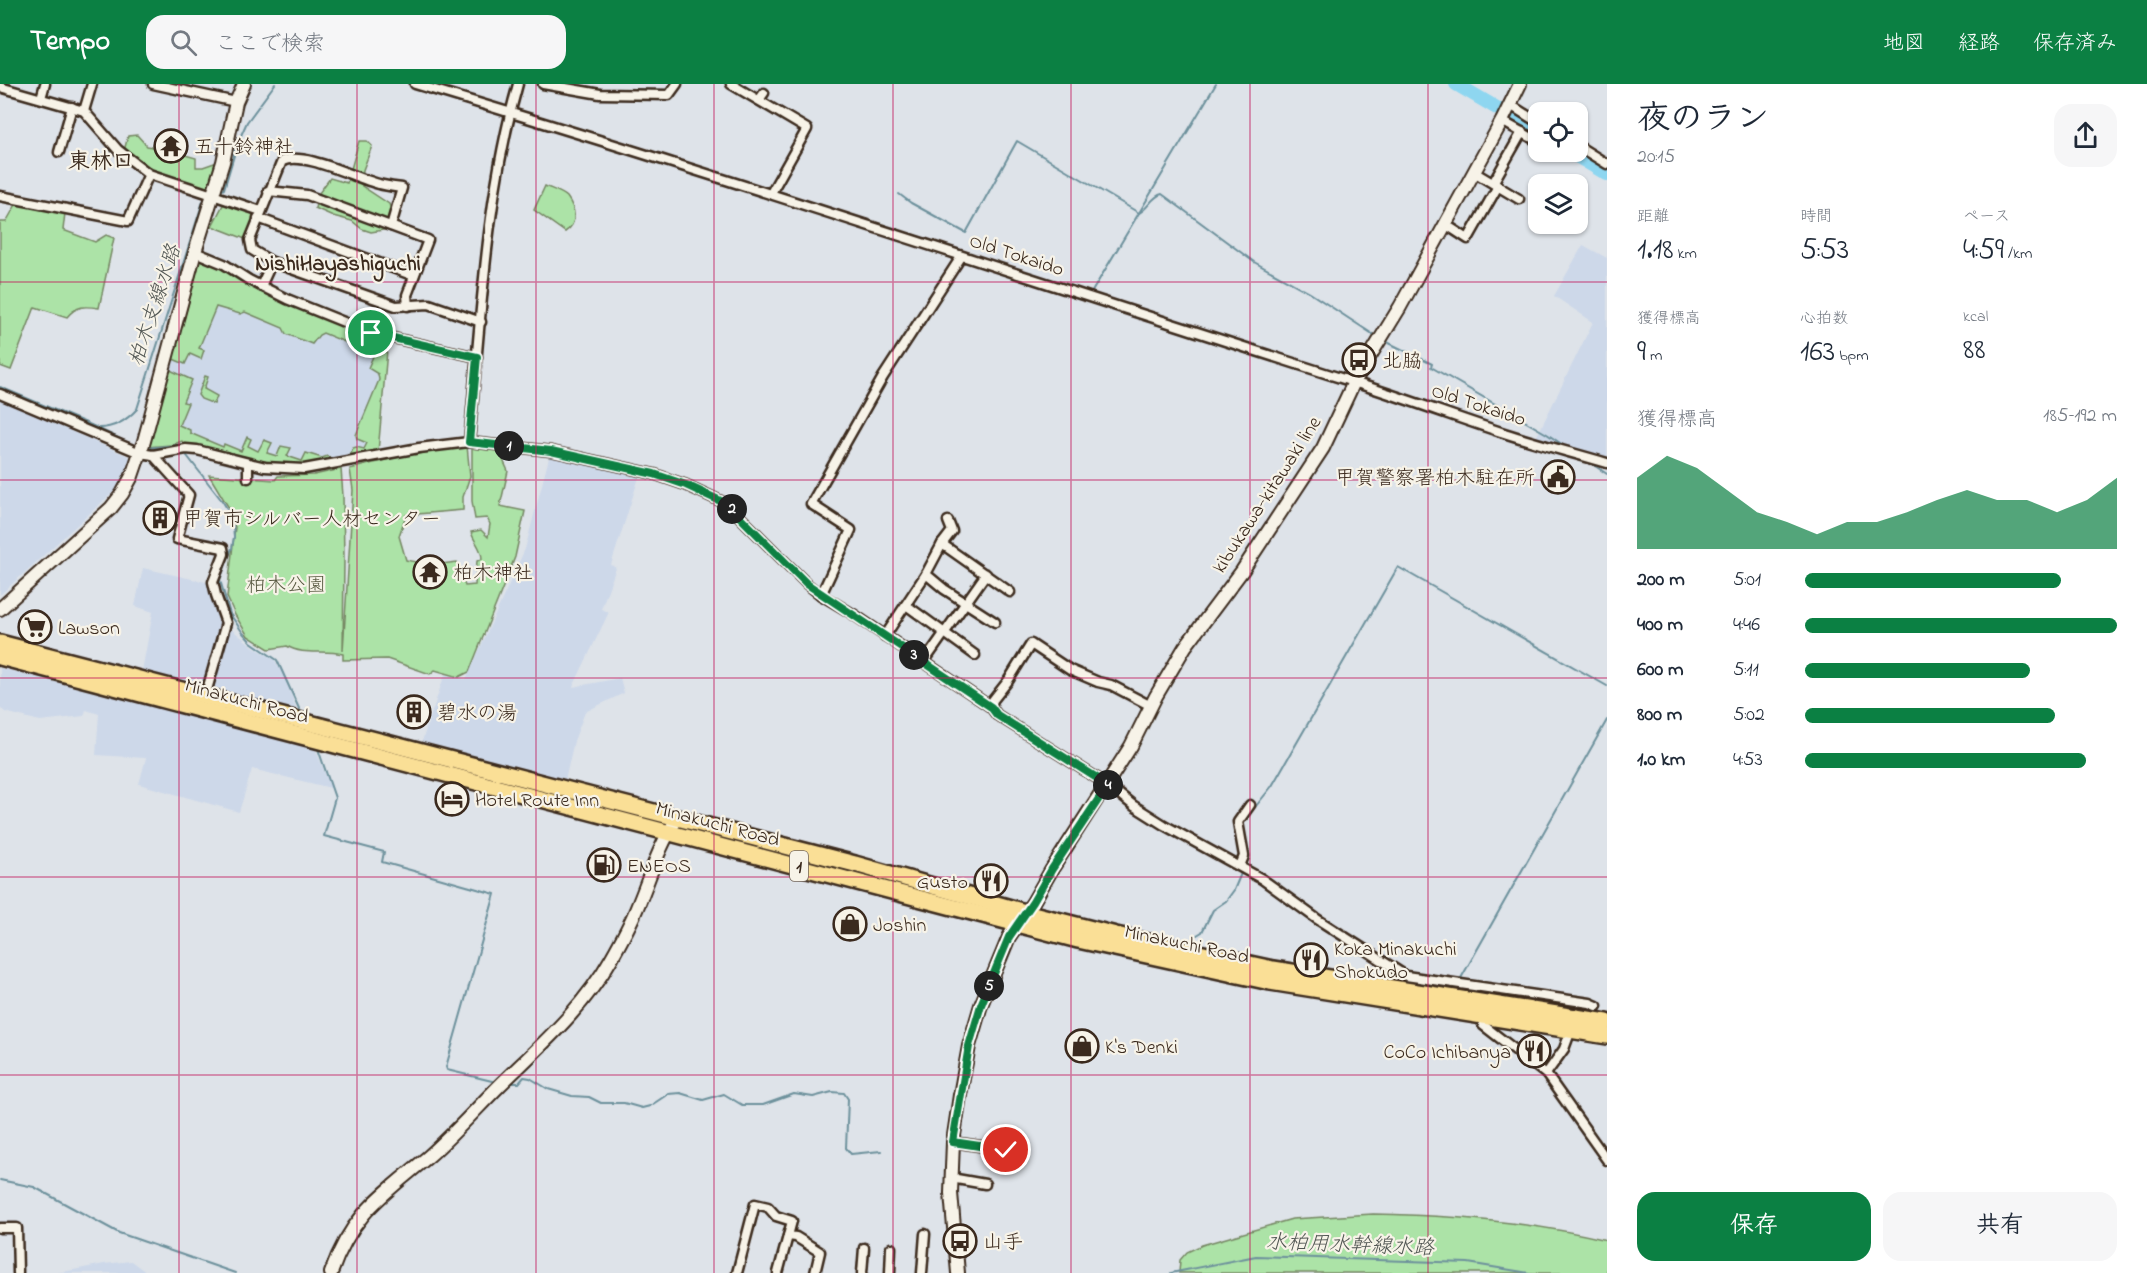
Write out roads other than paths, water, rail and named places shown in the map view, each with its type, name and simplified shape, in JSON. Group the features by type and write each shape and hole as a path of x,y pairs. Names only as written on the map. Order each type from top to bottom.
{"highway":[{"name":"Minakuchi Road","path":"0,644 205,697 673,825"},
{"name":"Minakuchi Road","path":"0,657 673,825 855,864 1021,919 1154,958 1270,982 1607,1036"},
{"name":"Minakuchi Road","path":"1021,919 1273,969 1607,1022"}],"main road":[{"path":"0,609 117,501 132,476 226,151 236,102 244,84"},
{"name":"kibukawa-kitawaki line","path":"958,1273 952,1223 953,1142 972,1033 1009,937 1108,785 1185,647 1242,571 1323,448 1354,382 1400,307 1520,84"},
{"path":"331,1273 341,1246 367,1209 381,1194 430,1155 587,997 610,962 636,912 673,825"}],"street":[{"path":"41,98 45,84"},
{"path":"84,111 92,84"},
{"path":"153,84 236,102"},
{"name":"Old Tokaido","path":"415,84 771,193 961,257 1354,382 1507,434 1607,463"},
{"path":"469,442 481,322 483,273 495,190 510,112 518,84"},
{"path":"543,84 600,94 669,95 677,84"},
{"path":"731,84 762,97 807,129 771,193"},
{"path":"0,87 84,111 118,150 149,174 213,194 259,215 414,276"},
{"path":"1509,104 1528,116"},
{"path":"59,152 72,107"},
{"path":"1502,121 1528,136"},
{"path":"1445,224 1467,239 1522,132"},
{"path":"1588,152 1607,164"},
{"path":"391,226 402,188 378,184 328,166 290,158 282,161 250,240 252,250 272,262 396,306 429,304 481,322"},
{"path":"1474,172 1519,199"},
{"path":"0,196 128,221 149,174"},
{"path":"268,191 307,195 428,240 407,295 408,306"},
{"path":"195,252 225,264 261,286 371,333 477,357"},
{"path":"821,595 851,530 811,504 883,377 961,257"},
{"path":"261,286 272,262"},
{"path":"0,393 140,453 153,455 181,450 197,450 248,464 304,469 419,448 469,442 561,453 644,472 686,485 727,504 807,584 821,595 991,707 997,715 1108,785 1154,819 1262,879 1317,919 1406,975 1590,1003 1597,1006"},
{"path":"153,455 189,495 177,539 223,549 224,554 213,582 226,623 205,697"},
{"path":"248,464 248,478"},
{"path":"885,636 952,531 948,520"},
{"path":"942,544 1010,592"},
{"path":"926,574 995,622"},
{"path":"924,662 986,574"},
{"path":"906,605 975,655"},
{"path":"991,707 993,700 1031,644 1070,670 1111,685 1151,706"},
{"path":"1240,866 1244,856 1238,822 1250,805"},
{"path":"1482,1016 1484,1025 1546,1074 1607,1160"},
{"path":"1546,1074 1564,1049 1570,1030 1586,1019"},
{"path":"953,1142 1006,1150"},
{"path":"951,1178 985,1184"},
{"path":"737,1273 755,1204 768,1207 776,1215 792,1221 778,1273"},
{"path":"0,1228 16,1228 18,1273"},
{"path":"922,1273 925,1233"},
{"path":"788,1236 796,1237 820,1252 815,1273"},
{"path":"862,1273 864,1248"},
{"path":"890,1273 891,1248"}],"waterway":[{"name":"柏木支線水路","path":"218,193 224,189 238,142 247,122 275,84"},
{"path":"1090,295 1216,84"},
{"path":"1456,84 1528,127"},
{"path":"899,194 966,233 1017,141 1139,213"},
{"path":"1587,162 1607,174"},
{"path":"1139,213 1155,197 1162,194 1254,262 1310,293 1377,337"},
{"name":"柏木支線水路","path":"99,428 120,423 137,409 203,201 208,198"},
{"path":"1385,341 1432,364 1431,367 1566,447"},
{"name":"柏木支線水路","path":"0,387 137,447"},
{"path":"146,448 178,445 180,448"},
{"path":"184,452 223,502 233,525 232,548 220,580 230,614 251,642 277,660 301,713"},
{"path":"1589,462 1607,474"},
{"path":"1242,827 1244,821 1272,786 1398,567 1607,686"},
{"path":"1460,980 1607,720"},
{"path":"317,746 335,798 324,836 384,852 382,862 495,894 446,1067 447,1070 496,1082"},
{"path":"1246,868 1247,856"},
{"path":"1197,935 1202,932 1213,910 1226,901 1243,872"},
{"path":"1255,880 1312,920"},
{"path":"1455,987 1576,1007"},
{"path":"510,1083 519,1083 524,1077 530,1078 548,1089 572,1096 589,1097 601,1103 624,1103 642,1108 650,1106 668,1094 680,1093 703,1100 724,1094 742,1105 763,1105 794,1094 813,1097 832,1092 844,1093 848,1099 846,1148 851,1154 881,1151"},
{"name":"水柏用水幹線水路","path":"0,1180 34,1187 119,1233 235,1273"},
{"name":"水柏用水幹線水路","path":"1171,1273 1256,1256 1468,1263 1529,1273"}],"place":[{"name":"五十鈴神社","path":"171,146"},
{"name":"北脇","path":"1359,360"},
{"name":"甲賀警察署柏木駐在所","path":"1558,477"},
{"name":"甲賀市シルバー人材センター","path":"160,518"},
{"name":"柏木神社","path":"430,572"},
{"name":"Lawson","path":"35,627"},
{"name":"碧水の湯","path":"414,712"},
{"name":"Hotel Route Inn","path":"452,799"},
{"name":"ENEOS","path":"604,865"},
{"name":"Gusto","path":"991,881"},
{"name":"Joshin","path":"850,924"},
{"name":"Koka Minakuchi Shokudo","path":"1311,960"},
{"name":"K's Denki","path":"1082,1046"},
{"name":"CoCo Ichibanya","path":"1534,1051"},
{"name":"山手","path":"960,1241"}],"district":[{"name":"東林口","path":"101,160"},
{"name":"NishiHayashiguchi","path":"338,262"}],"park label":[{"name":"柏木公園","path":"286,584"}]}
